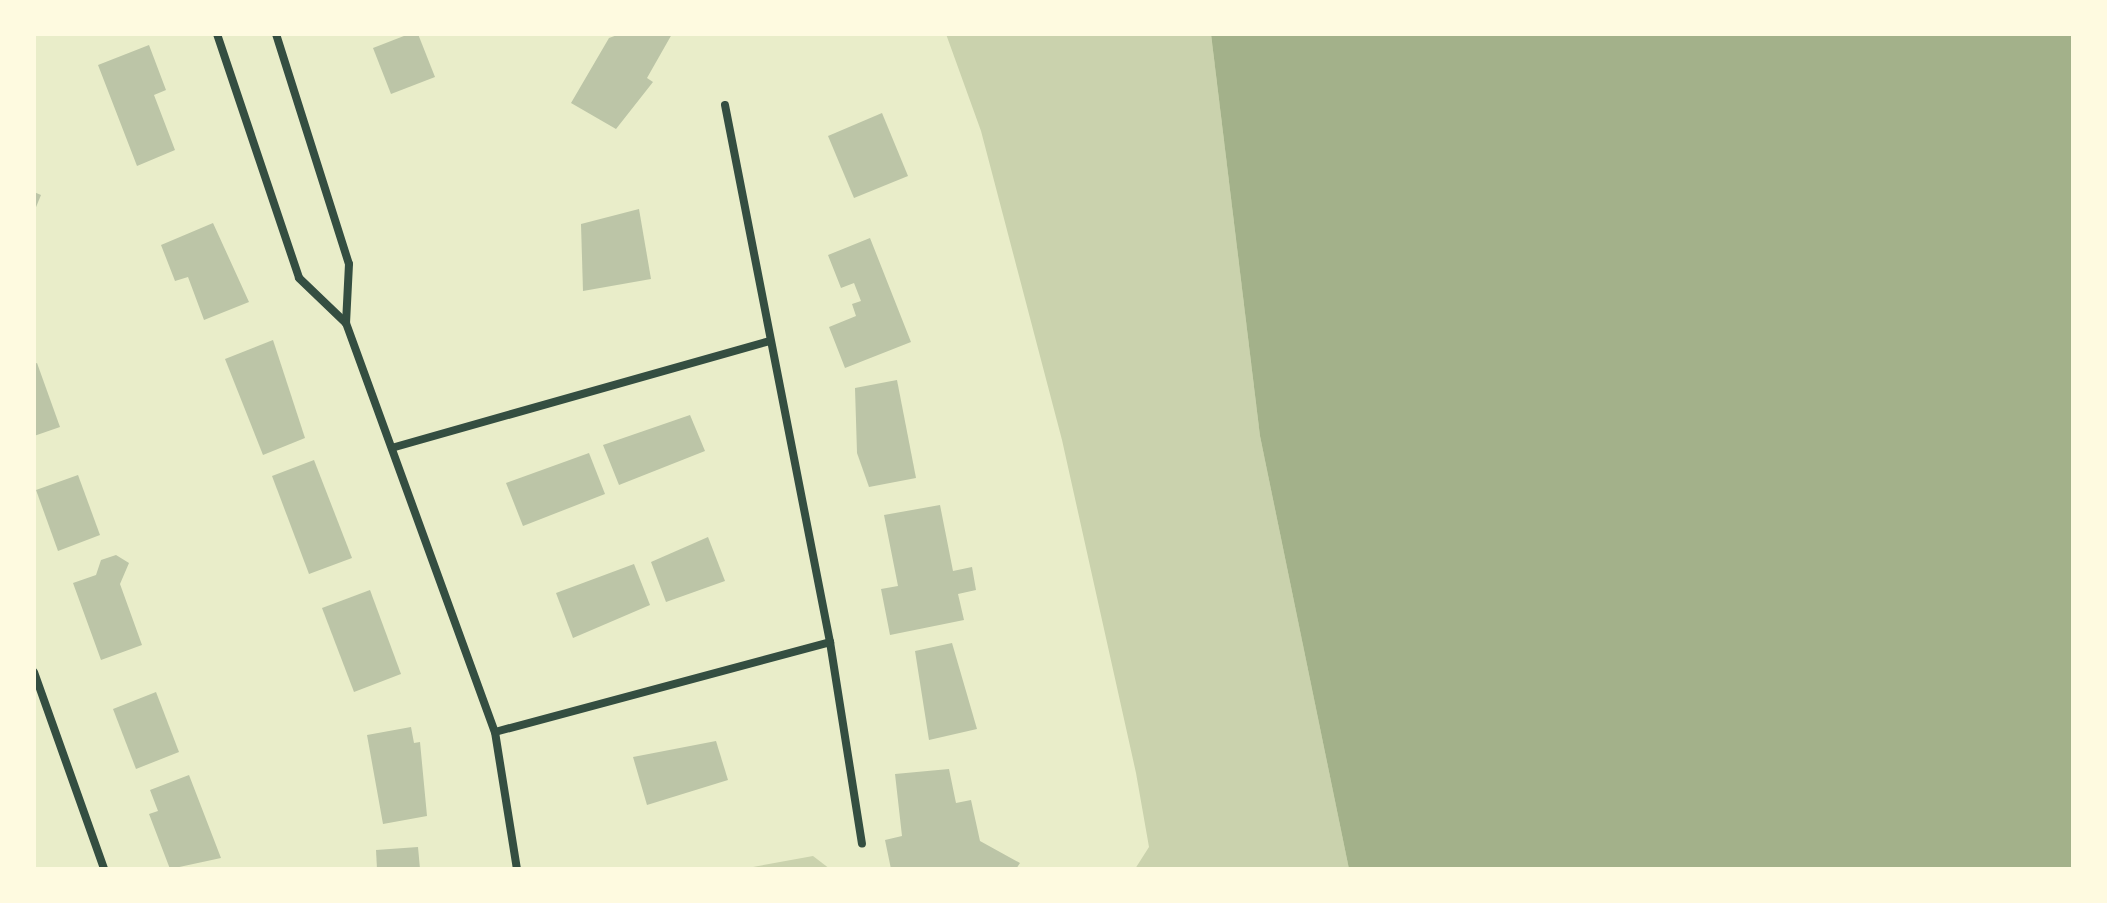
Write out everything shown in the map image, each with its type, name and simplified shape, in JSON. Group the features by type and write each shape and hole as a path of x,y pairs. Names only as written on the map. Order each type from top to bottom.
{"street":[{"path":"217,34 299,278 346,323"},
{"path":"276,34 349,264 346,323 395,447 495,732 517,869"},
{"path":"725,105 830,642 862,843"},
{"path":"395,447 770,341"},
{"path":"495,732 830,642"},
{"path":"34,672 104,869"}],"shaded area":[{"path":"946,34 1211,34 1260,436 1349,869 1135,869 1149,847 1136,773 1062,440 981,131"},
{"path":"1211,34 2073,34 2073,869 1349,869 1260,436"},
{"path":"813,856 830,869 742,869"}],"building":[{"path":"409,34 418,34 435,77 391,94 373,48"},
{"path":"620,34 672,34 647,78 653,82 616,129 571,103 609,38"},
{"path":"149,45 166,90 154,95 175,150 137,166 98,65"},
{"path":"882,113 908,176 854,198 828,136"},
{"path":"34,192 41,195 34,212"},
{"path":"639,209 651,279 583,291 581,224"},
{"path":"213,223 249,302 204,320 188,277 175,281 161,245"},
{"path":"870,238 911,342 845,368 829,327 856,316 852,304 861,301 854,283 841,288 828,255"},
{"path":"273,340 305,438 263,455 225,359"},
{"path":"37,363 60,427 34,436 34,364"},
{"path":"897,380 916,478 869,487 857,453 855,388"},
{"path":"690,415 705,451 619,485 603,445"},
{"path":"589,453 605,494 523,526 506,483"},
{"path":"314,460 352,558 309,574 272,476"},
{"path":"78,475 100,535 58,551 36,490"},
{"path":"940,505 953,571 972,567 976,590 958,594 964,620 890,635 881,589 898,586 884,515"},
{"path":"708,537 725,581 666,602 651,562"},
{"path":"116,555 129,563 120,584 142,645 101,660 73,583 96,575 101,560"},
{"path":"634,564 650,605 573,638 556,593"},
{"path":"370,590 401,674 354,692 322,608"},
{"path":"952,643 977,729 929,740 915,651"},
{"path":"156,692 179,752 136,769 113,709"},
{"path":"411,727 414,743 420,742 427,816 383,824 367,735"},
{"path":"716,741 728,780 647,805 633,757"},
{"path":"949,769 956,803 971,800 980,841 1020,863 1016,869 891,869 885,840 902,836 895,774"},
{"path":"189,775 221,858 170,869 149,814 158,811 150,790"},
{"path":"418,847 420,869 377,869 376,850"}]}
